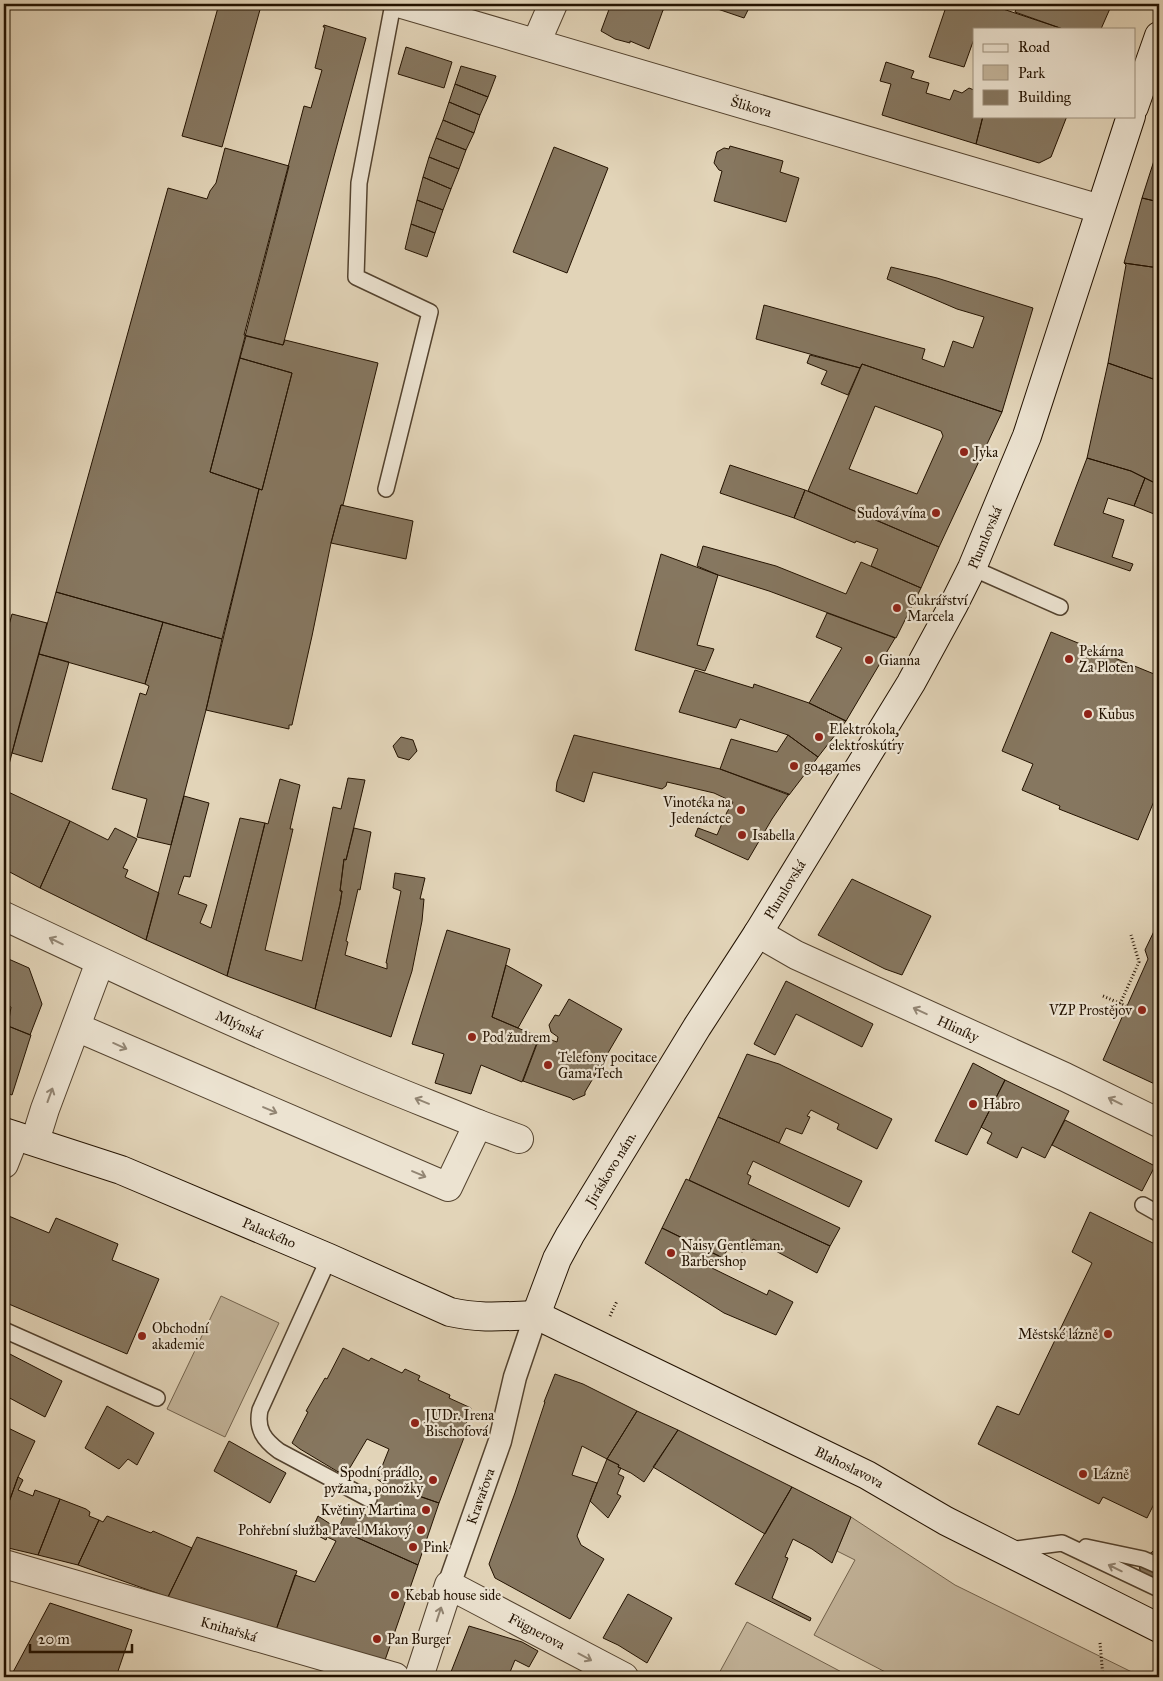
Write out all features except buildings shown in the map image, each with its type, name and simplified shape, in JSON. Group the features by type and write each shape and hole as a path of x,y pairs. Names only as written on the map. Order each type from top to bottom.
{"street":[{"name":"Šlikova","path":"402,4 1100,209"},
{"path":"536,43 553,4"},
{"path":"1136,101 1159,36"},
{"name":"Plumlovská","path":"697,1027 758,934 911,683 972,568 1027,436 1130,118"},
{"name":"Mlýnská","path":"4,916 100,962 331,1064 519,1139"},
{"name":"Hliníky","path":"758,934 796,955 1056,1073 1159,1123"},
{"path":"4,1164 18,1136 45,1109 100,962"},
{"path":"76,1027 448,1187 478,1124"},
{"name":"Jiráskovo nám.","path":"536,1315 557,1259 570,1235 697,1027"},
{"name":"Palackého","path":"18,1136 121,1170 329,1258 450,1312 470,1317 488,1318 536,1315"},
{"name":"Blahoslavova","path":"536,1315 867,1475 946,1522 1159,1628"},
{"name":"Kravařova","path":"419,1677 500,1441 515,1377 536,1315"},
{"name":"Knihařská","path":"4,1564 395,1677"},
{"name":"Fügnerova","path":"449,1585 624,1677"}],"lane":[{"path":"386,489 430,312 356,277 359,183 393,4"},
{"path":"972,568 1060,607"},
{"path":"1142,1205 1159,1214"},
{"path":"329,1258 260,1410 258,1421 268,1443 279,1451 369,1499"},
{"path":"4,1330 157,1398"},
{"path":"1062,1543 1159,1589"},
{"path":"1007,1551 1062,1543 1143,1559 1159,1566"}],"path":[{"path":"1120,1004 1138,962 1130,935"},
{"path":"1103,996 1126,1006"},
{"path":"609,1318 617,1301"},
{"path":"1100,1643 1103,1677"}],"green space":[{"path":"221,1296 279,1323 225,1437 167,1409"},
{"path":"851,1517 955,1585 1142,1677 895,1677 814,1635 855,1560 837,1551"},
{"path":"747,1622 851,1677 717,1677"}],"place":[{"name":"Jyka","path":"964,452"},
{"name":"Sudová vína","path":"936,513"},
{"name":"Cukrářství Marcela","path":"897,608"},
{"name":"Pekárna Za Ploten","path":"1069,659"},
{"name":"Gianna","path":"869,660"},
{"name":"Kubus","path":"1088,714"},
{"name":"Elektrokola, elektroskútry","path":"819,737"},
{"name":"go4games","path":"794,766"},
{"name":"Vinotéka na Jedenáctce","path":"741,810"},
{"name":"Isabella","path":"742,835"},
{"name":"VZP Prostějov","path":"1142,1010"},
{"name":"Pod žudrem","path":"472,1037"},
{"name":"Telefony pocitace Gama Tech","path":"548,1065"},
{"name":"Habro","path":"973,1104"},
{"name":"Naisy Gentleman. Barbershop","path":"671,1253"},
{"name":"Městské lázně","path":"1108,1334"},
{"name":"Obchodní akademie","path":"142,1336"},
{"name":"JUDr. Irena Bischofová","path":"415,1423"},
{"name":"Lázně","path":"1083,1474"},
{"name":"Spodní prádlo, pyžama, ponožky","path":"433,1480"},
{"name":"Květiny Martina","path":"426,1510"},
{"name":"Pohřební služba Pavel Makový","path":"421,1530"},
{"name":"Pink","path":"413,1547"},
{"name":"Kebab house side","path":"395,1595"},
{"name":"Pan Burger","path":"377,1639"}]}
